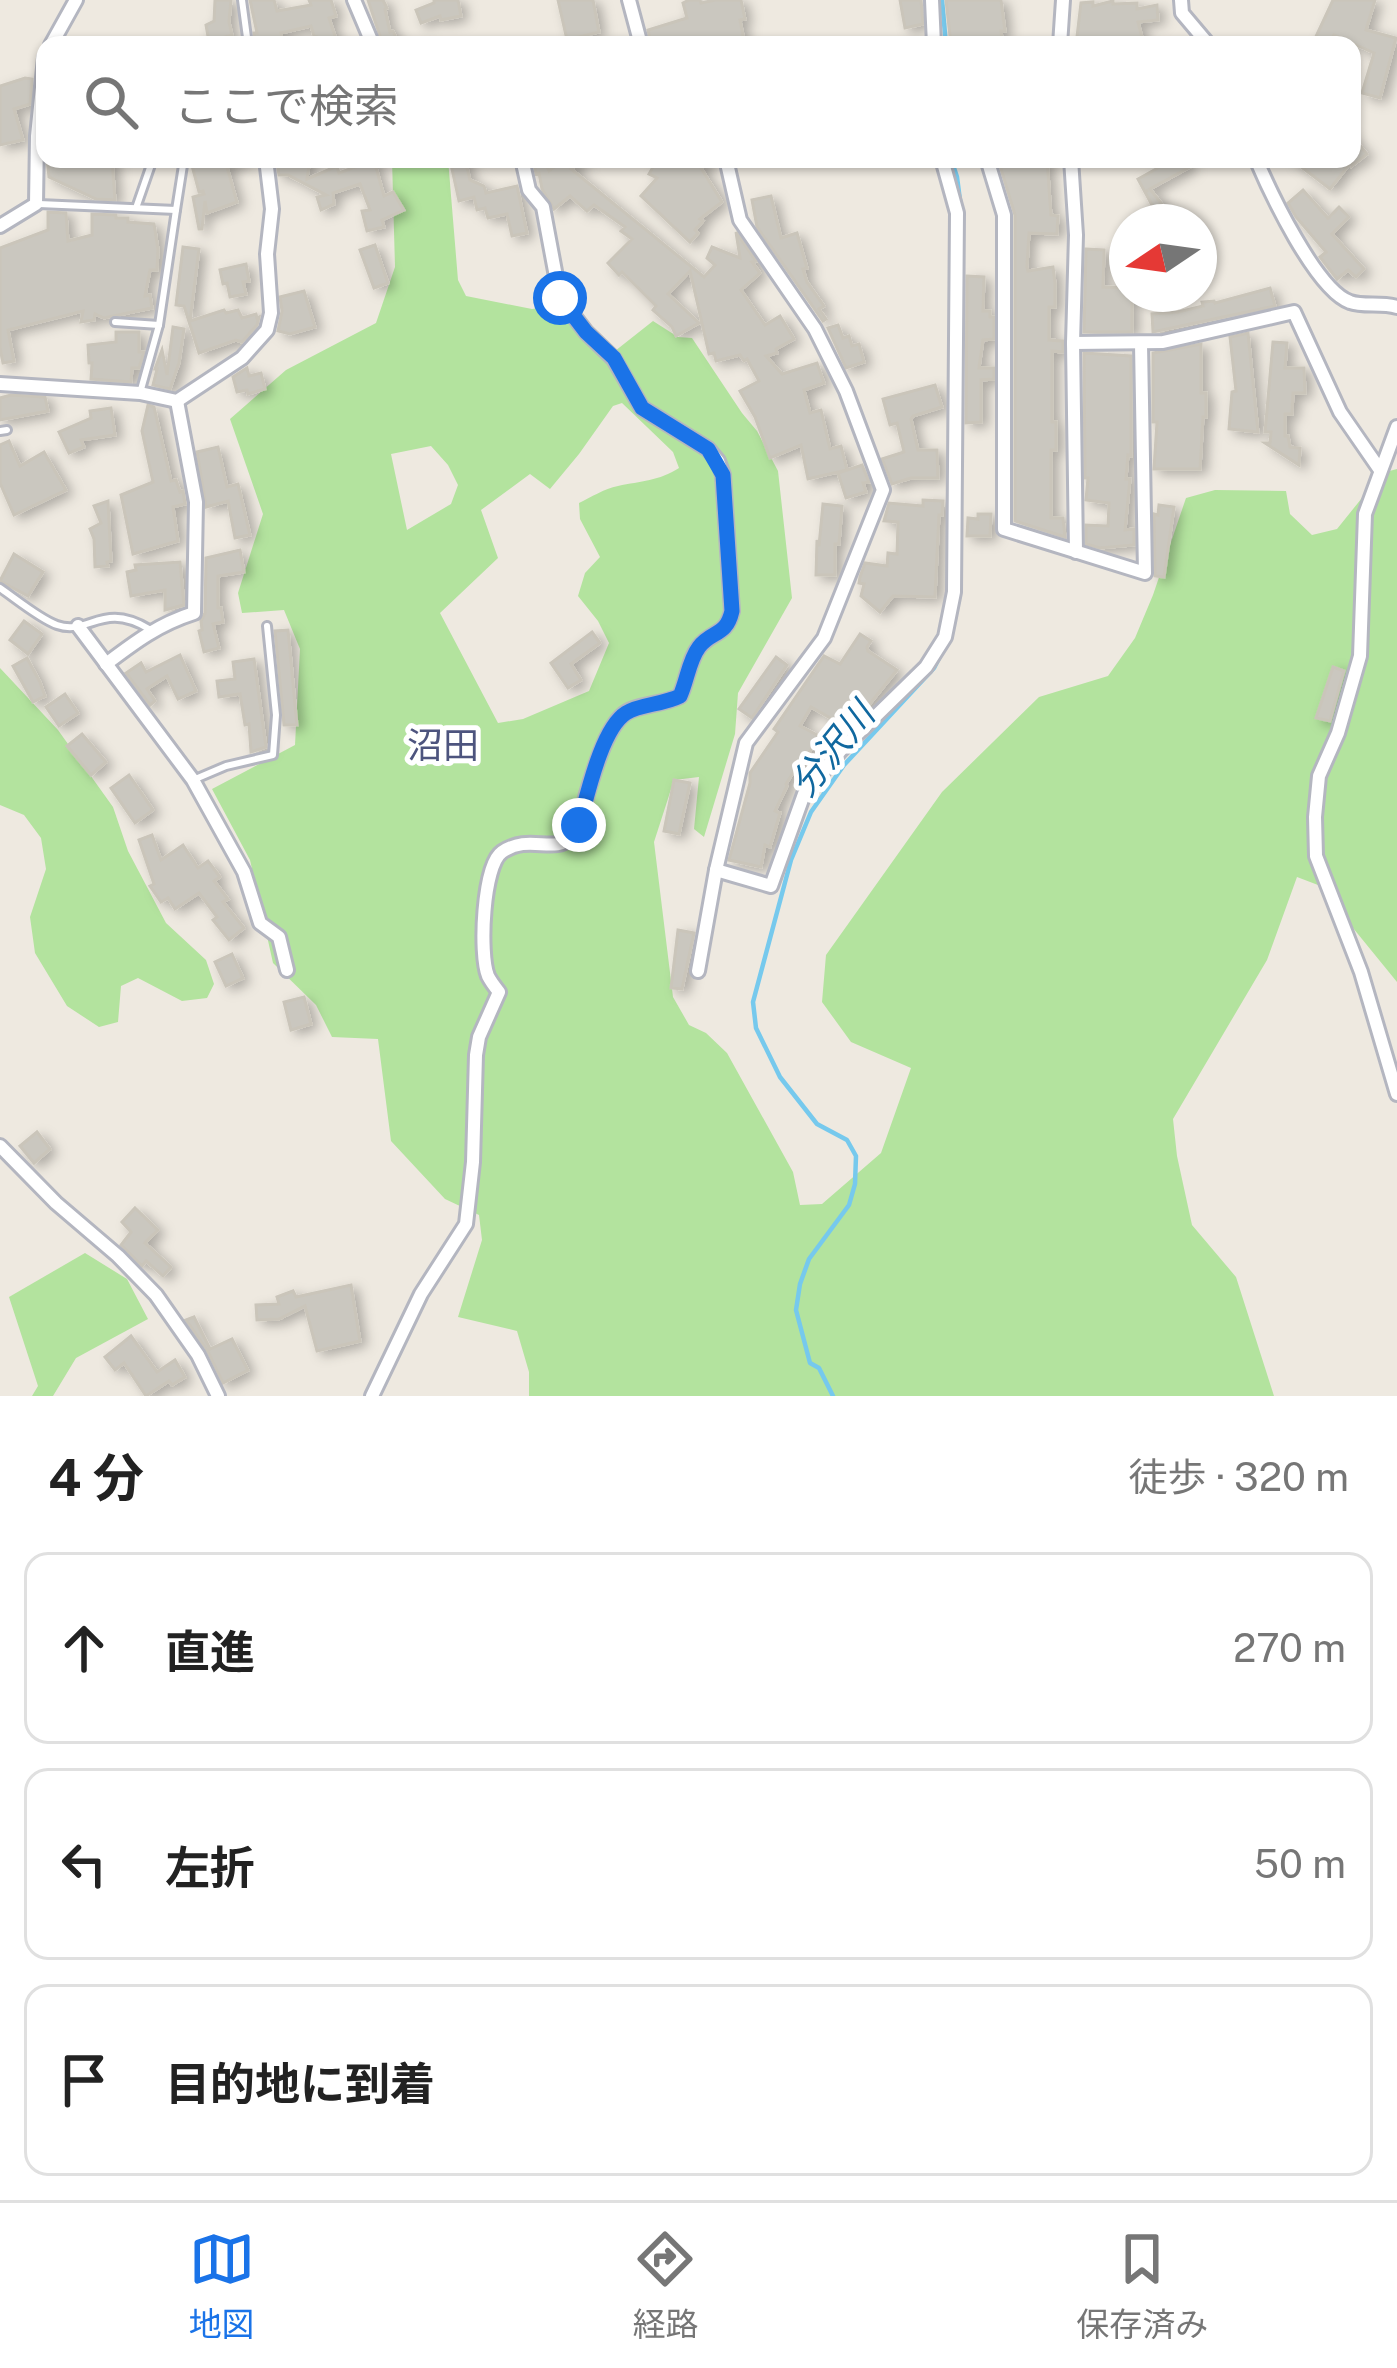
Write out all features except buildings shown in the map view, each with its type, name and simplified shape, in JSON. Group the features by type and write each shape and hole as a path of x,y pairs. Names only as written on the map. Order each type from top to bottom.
{"street":[{"path":"56,36 76,0"},
{"path":"353,0 369,36"},
{"path":"629,0 639,36"},
{"path":"932,0 934,36"},
{"path":"1061,36 1063,0"},
{"path":"1181,0 1182,13 1201,36"},
{"path":"0,226 36,204 37,168"},
{"path":"0,384 140,393 177,401 242,358 267,330 271,313 267,254 272,209 267,168"},
{"path":"372,1396 422,1294 466,1224 476,1055 499,992 488,975 484,951 492,865 498,854 517,845 530,841 550,846 572,837 617,721 636,708 665,704 680,696 696,651 721,634 732,611 723,475 718,461 708,449 642,408 614,358 560,298 544,207 529,190 524,168"},
{"path":"698,971 746,743 824,638 883,490 846,391 815,328 740,220 728,168"},
{"path":"716,870 771,886 804,794 841,750 926,667 944,637 954,592 957,214 944,168"},
{"path":"990,168 1004,215 1004,529 1145,573 1141,344"},
{"path":"1072,168 1076,235 1076,552"},
{"path":"1260,168 1304,250 1334,290 1351,303 1397,307"},
{"path":"1073,343 1141,344 1294,312 1340,412 1380,470"},
{"path":"106,664 151,630 194,613 196,502 177,401"},
{"path":"1397,428 1365,514 1360,656 1338,734 1319,776 1315,818 1316,856 1361,972 1397,1094"},
{"path":"78,626 193,780 244,872 260,923 279,937 287,970"},
{"path":"0,1146 156,1295 218,1396"}],"lane":[{"path":"242,0 247,36"},
{"path":"136,208 150,168"},
{"path":"140,393 159,325 183,168"},
{"path":"36,204 176,210"},
{"path":"115,322 159,325"},
{"path":"0,588 58,626 114,616 151,630"},
{"path":"193,780 273,755 276,715 267,626"}],"green space":[{"path":"392,168 449,168 458,280 466,296 532,309 552,306 615,351 653,321 678,337 692,338 757,431 778,471 792,598 738,693 735,734 704,837 694,829 699,777 674,780 654,842 673,997 689,1025 706,1033 727,1053 793,1172 800,1205 822,1204 881,1153 911,1068 851,1042 822,1002 826,955 942,792 1039,697 1108,676 1135,638 1186,498 1215,490 1286,491 1290,514 1312,535 1337,529 1382,473 1397,469 1397,982 1318,885 1297,877 1267,960 1173,1119 1192,1225 1236,1277 1274,1396 529,1396 529,1372 517,1331 458,1317 482,1240 479,1215 445,1199 391,1141 378,1039 332,1037 316,1005 273,963 250,860 212,789 295,745 300,649 284,610 242,613 238,593 263,514 230,419 286,370 376,323 395,267","holes":["622,403 673,452 679,468 608,489 579,503 580,519 600,557 585,573 578,596 609,643 589,691 523,719 498,723 440,613 498,558 481,510 530,474 550,489 613,406","431,446 458,485 451,504 407,530 391,454"]},
{"path":"0,668 58,730 113,807 128,851 166,923 206,960 214,984 207,998 182,1001 138,978 121,986 118,1022 99,1027 67,1006 35,953 30,917 46,869 41,838 24,815 0,805"},
{"path":"85,1253 127,1279 148,1319 76,1358 53,1396 32,1396 38,1386 9,1297"}],"waterway":[{"name":"分沢川","path":"942,0 945,36"},
{"name":"分沢川","path":"954,168 961,208"},
{"name":"分沢川","path":"961,454 962,256"},
{"name":"分沢川","path":"953,628 959,598"},
{"name":"分沢川","path":"833,1396 819,1368 810,1363 796,1310 809,1259 849,1205 856,1156 847,1140 817,1124 780,1077 756,1028 753,1002 791,860 811,812 844,765 934,668 941,654"}],"district":[{"name":"沼田","path":"443,745"}],"route":[{"path":"560,298 614,358 642,408 708,449 718,461 723,475 732,611 721,634 696,651 680,696 665,704 636,708 617,721 579,825"}]}
